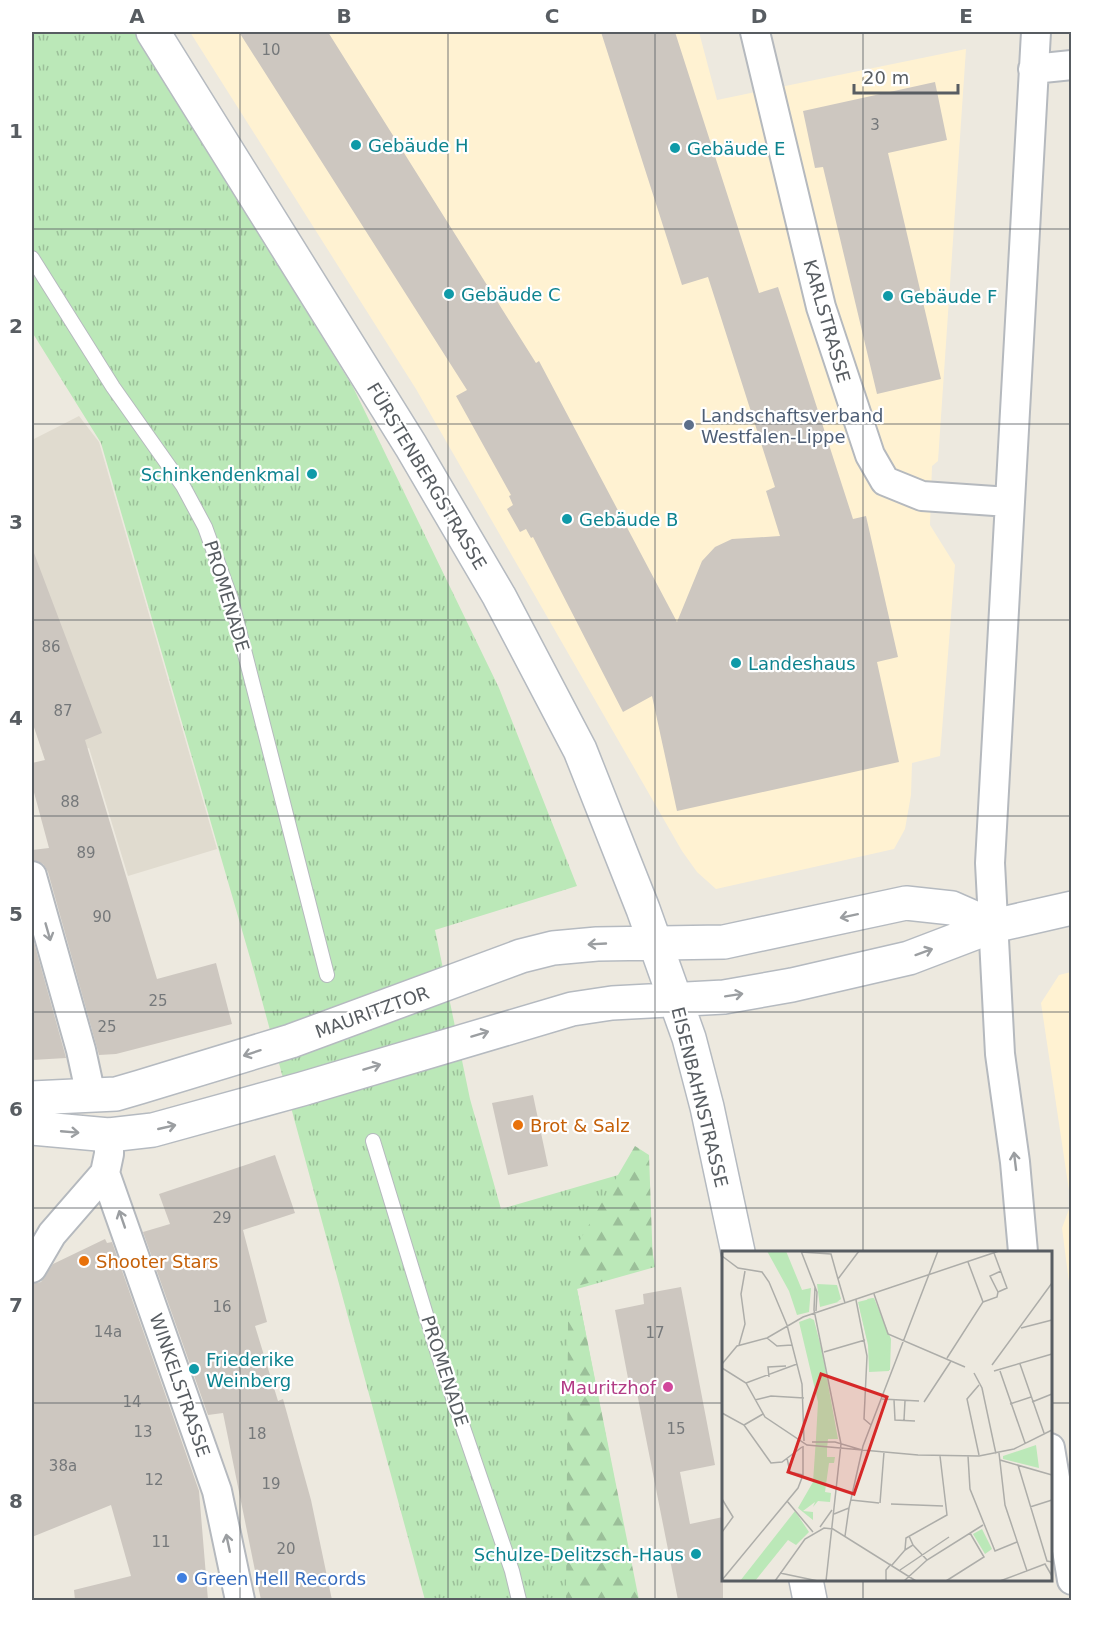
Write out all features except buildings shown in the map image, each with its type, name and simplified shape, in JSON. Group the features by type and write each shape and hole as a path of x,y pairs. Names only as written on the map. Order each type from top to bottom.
{"main road":[{"name":"FÜRSTENBERGSTRASSE","path":"153,32 411,446 499,596 580,750 656,944"},
{"name":"MAURITZTOR","path":"32,1098 116,1094 140,1088 291,1041 521,956 553,948 597,944 724,942 906,903 952,908 993,926"},
{"path":"32,1128 110,1135 153,1130 191,1121 572,1009 612,1003 675,1000 760,991 885,963 918,954 993,926 1071,908"},
{"name":"EISENBAHNSTRASSE","path":"656,944 707,1107 738,1251"},
{"path":"806,1581 810,1600"}],"street":[{"name":"KARLSTRASSE","path":"755,32 821,307 870,455 885,482 922,496 1009,502"},
{"path":"1023,1251 1016,1162 1000,1054 990,863 1036,32"},
{"path":"1033,69 1071,65"},
{"path":"32,876 81,1050 91,1096"},
{"path":"32,1268 52,1234 105,1173 110,1135"},
{"name":"WINKELSTRASSE","path":"105,1173 217,1491 240,1600"},
{"path":"1052,1461 1071,1580"}],"lane":[{"name":"PROMENADE","path":"32,258 113,387 183,486 205,527 231,600 327,975"},
{"name":"PROMENADE","path":"373,1141 438,1354 519,1600"}],"shaded area":[{"name":"Landschaftsverband Westfalen-Lippe","path":"190,32 699,32 717,100 966,49 938,461 932,466 930,525 955,565 940,756 912,763 911,795 905,829 894,849 716,889 697,872 682,851 416,389"},
{"path":"79,416 99,442 217,849 128,876 89,748 45,760 32,721 32,440"},
{"path":"1072,972 1071,1298 1062,1228 1071,1204 1041,1003 1059,975"}],"green space":[{"path":"32,32 134,32 353,387 499,688 577,886 435,930 470,1099 501,1209 639,1169 655,1267 577,1289 638,1600 425,1600 255,975 101,443 32,332"},
{"path":"635,1146 649,1155 653,1266 577,1286 573,1252"},
{"path":"577,1289 639,1600 566,1600 568,1322"}],"place":[{"name":"Gebäude H","path":"356,145"},
{"name":"Gebäude E","path":"675,148"},
{"name":"Gebäude C","path":"449,294"},
{"name":"Gebäude F","path":"888,296"},
{"name":"Landschaftsverband Westfalen-Lippe","path":"689,425"},
{"name":"Schinkendenkmal","path":"312,474"},
{"name":"Gebäude B","path":"567,519"},
{"name":"Landeshaus","path":"736,663"},
{"name":"Brot & Salz","path":"518,1125"},
{"name":"Shooter Stars","path":"84,1261"},
{"name":"Friederike Weinberg","path":"194,1369"},
{"name":"Mauritzhof","path":"668,1387"},
{"name":"Schulze-Delitzsch-Haus","path":"696,1554"},
{"name":"Green Hell Records","path":"182,1578"}]}
